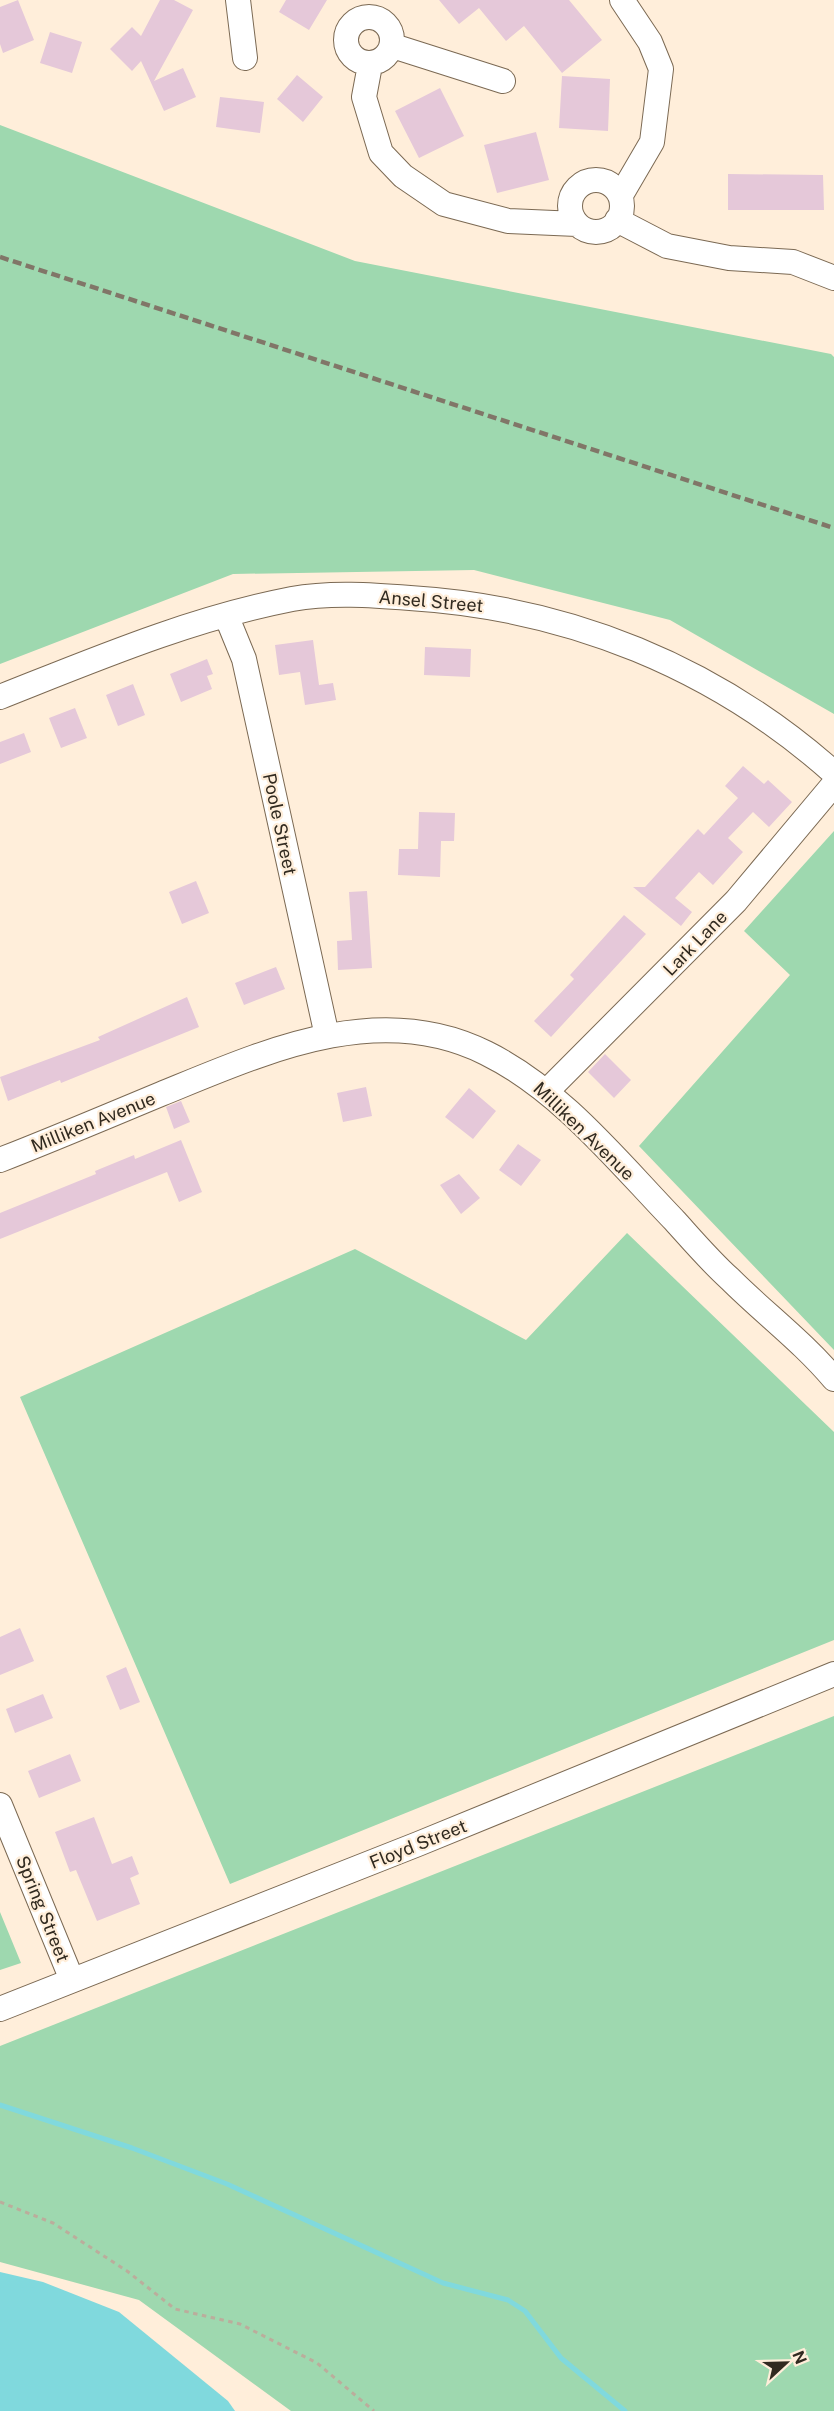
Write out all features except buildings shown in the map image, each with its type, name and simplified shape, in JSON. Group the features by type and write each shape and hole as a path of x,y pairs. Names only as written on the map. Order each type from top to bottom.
{"street":[{"path":"238,0 245,58"},
{"path":"621,195 607,181 586,180 572,195 572,215 577,224 586,230 604,231 617,220 621,216 621,195 652,142 661,69 650,42 622,0"},
{"path":"367,8 392,31 393,46 378,63 369,65 359,63 346,50 346,31 367,8"},
{"path":"393,46 503,81"},
{"path":"369,65 364,97 381,153 403,176 444,204 508,221 577,224"},
{"path":"617,220 667,246 729,258 793,262 834,278"},
{"name":"Ansel Street","path":"0,697 147,638 226,615 295,599 373,596 447,600 539,616 595,632 639,649 702,679 751,709 834,773"},
{"name":"Poole Street","path":"226,615 244,659 327,1036"},
{"name":"Lark Lane","path":"546,1092 736,901 834,784"},
{"name":"Milliken Avenue","path":"0,1160 254,1056 327,1036 364,1031 417,1030 457,1041 487,1053 546,1092 600,1143 729,1279 815,1356 834,1379"},
{"name":"Floyd Street","path":"0,2009 418,1844 834,1674"},
{"name":"Spring Street","path":"0,1805 72,1980"}],"path":[{"path":"0,2202 53,2223 127,2271 175,2308 240,2324 317,2363 374,2411"}],"green space":[{"path":"0,125 355,261 831,354 834,357 834,714 670,620 474,570 233,574 0,664"},
{"path":"834,831 834,1350 639,1146 790,975 744,931"},
{"path":"627,1233 834,1432 834,1640 230,1884 20,1397 355,1249 526,1340"},
{"path":"834,1716 834,2411 291,2411 139,2300 0,2262 0,2046"},
{"path":"0,1912 21,1963 0,1970"}],"water":[{"path":"0,2272 43,2282 119,2312 228,2401 235,2411 0,2411"}],"waterway":[{"path":"0,2105 132,2148 227,2184 443,2283 508,2300 525,2311 561,2358 625,2411"}],"railway":[{"path":"0,257 834,528"}]}
